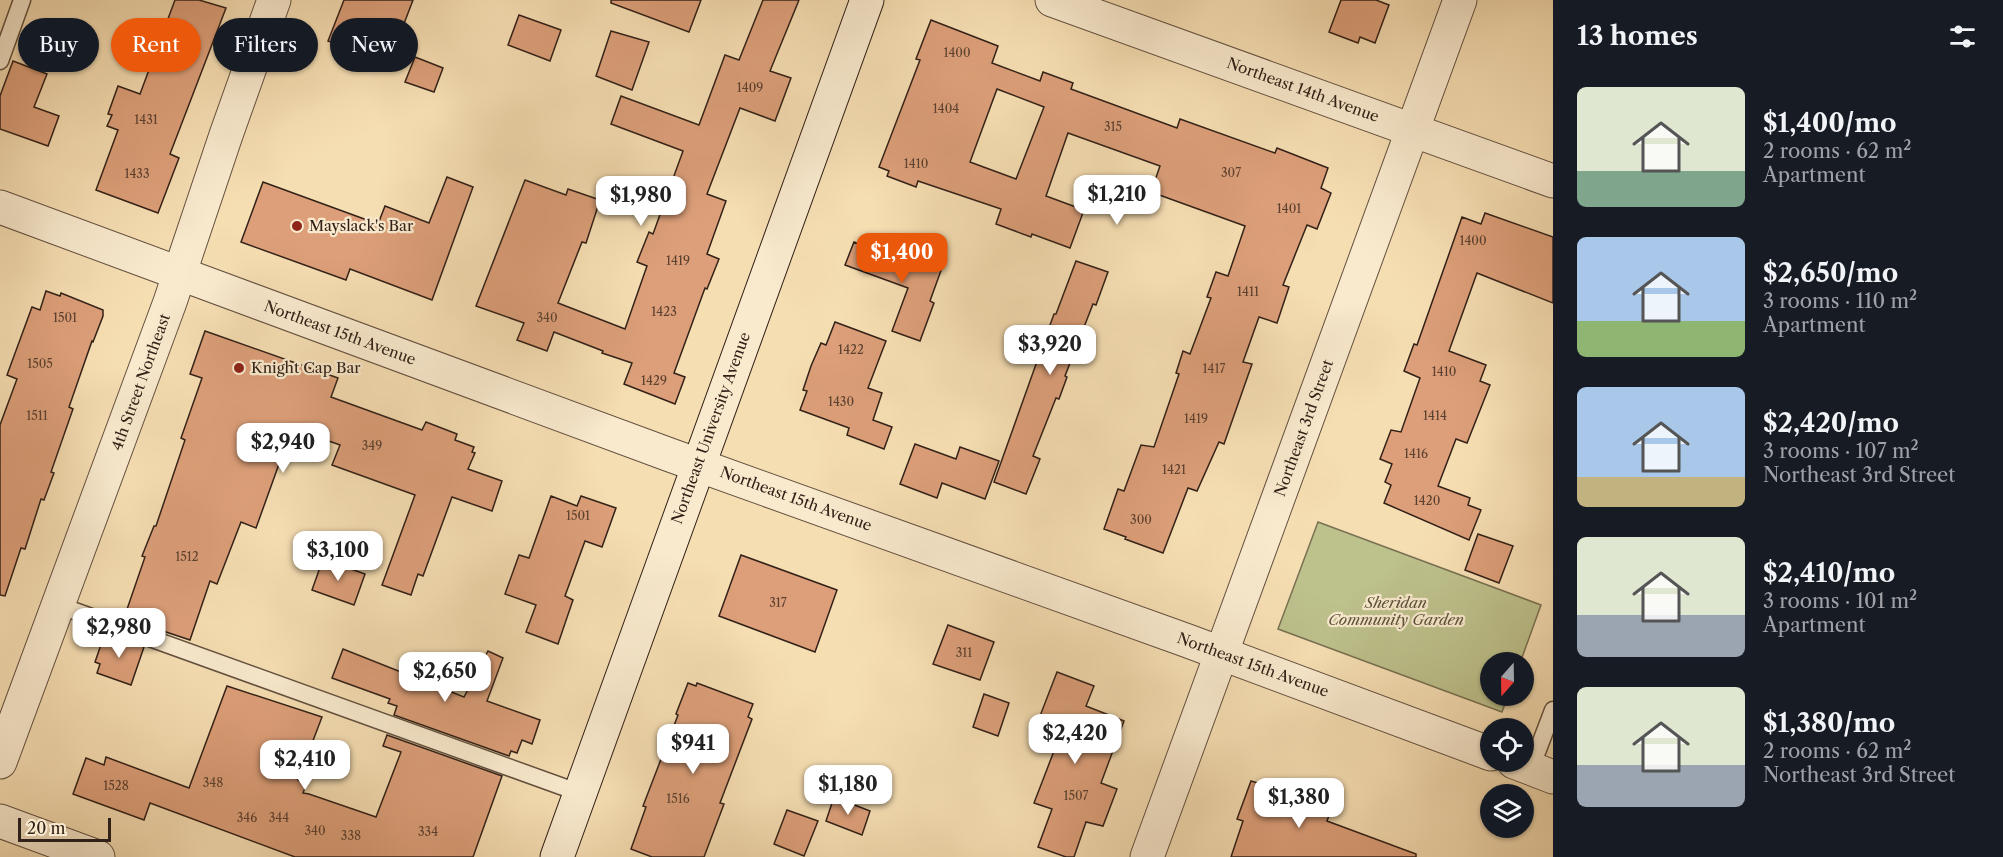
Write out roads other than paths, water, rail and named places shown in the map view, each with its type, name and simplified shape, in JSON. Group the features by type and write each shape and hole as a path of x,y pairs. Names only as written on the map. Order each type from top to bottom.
{"street":[{"name":"4th Street Northeast","path":"0,762 180,275 274,0"},
{"name":"Northeast University Avenue","path":"557,857 867,0"},
{"name":"Northeast 14th Avenue","path":"1052,0 1553,181"},
{"name":"Northeast 3rd Street","path":"1147,857 1460,0"},
{"name":"Northeast 15th Avenue","path":"0,207 180,275 1220,652 1480,750"},
{"path":"0,821 98,857"}],"lane":[{"path":"0,61 22,0"},
{"path":"58,605 580,793"},
{"path":"1534,763 1553,711"}],"place":[{"name":"Mayslack's Bar","path":"297,226"},
{"name":"Knight Cap Bar","path":"239,368"}],"park label":[{"name":"Sheridan Community Garden","path":"1396,612"}]}
